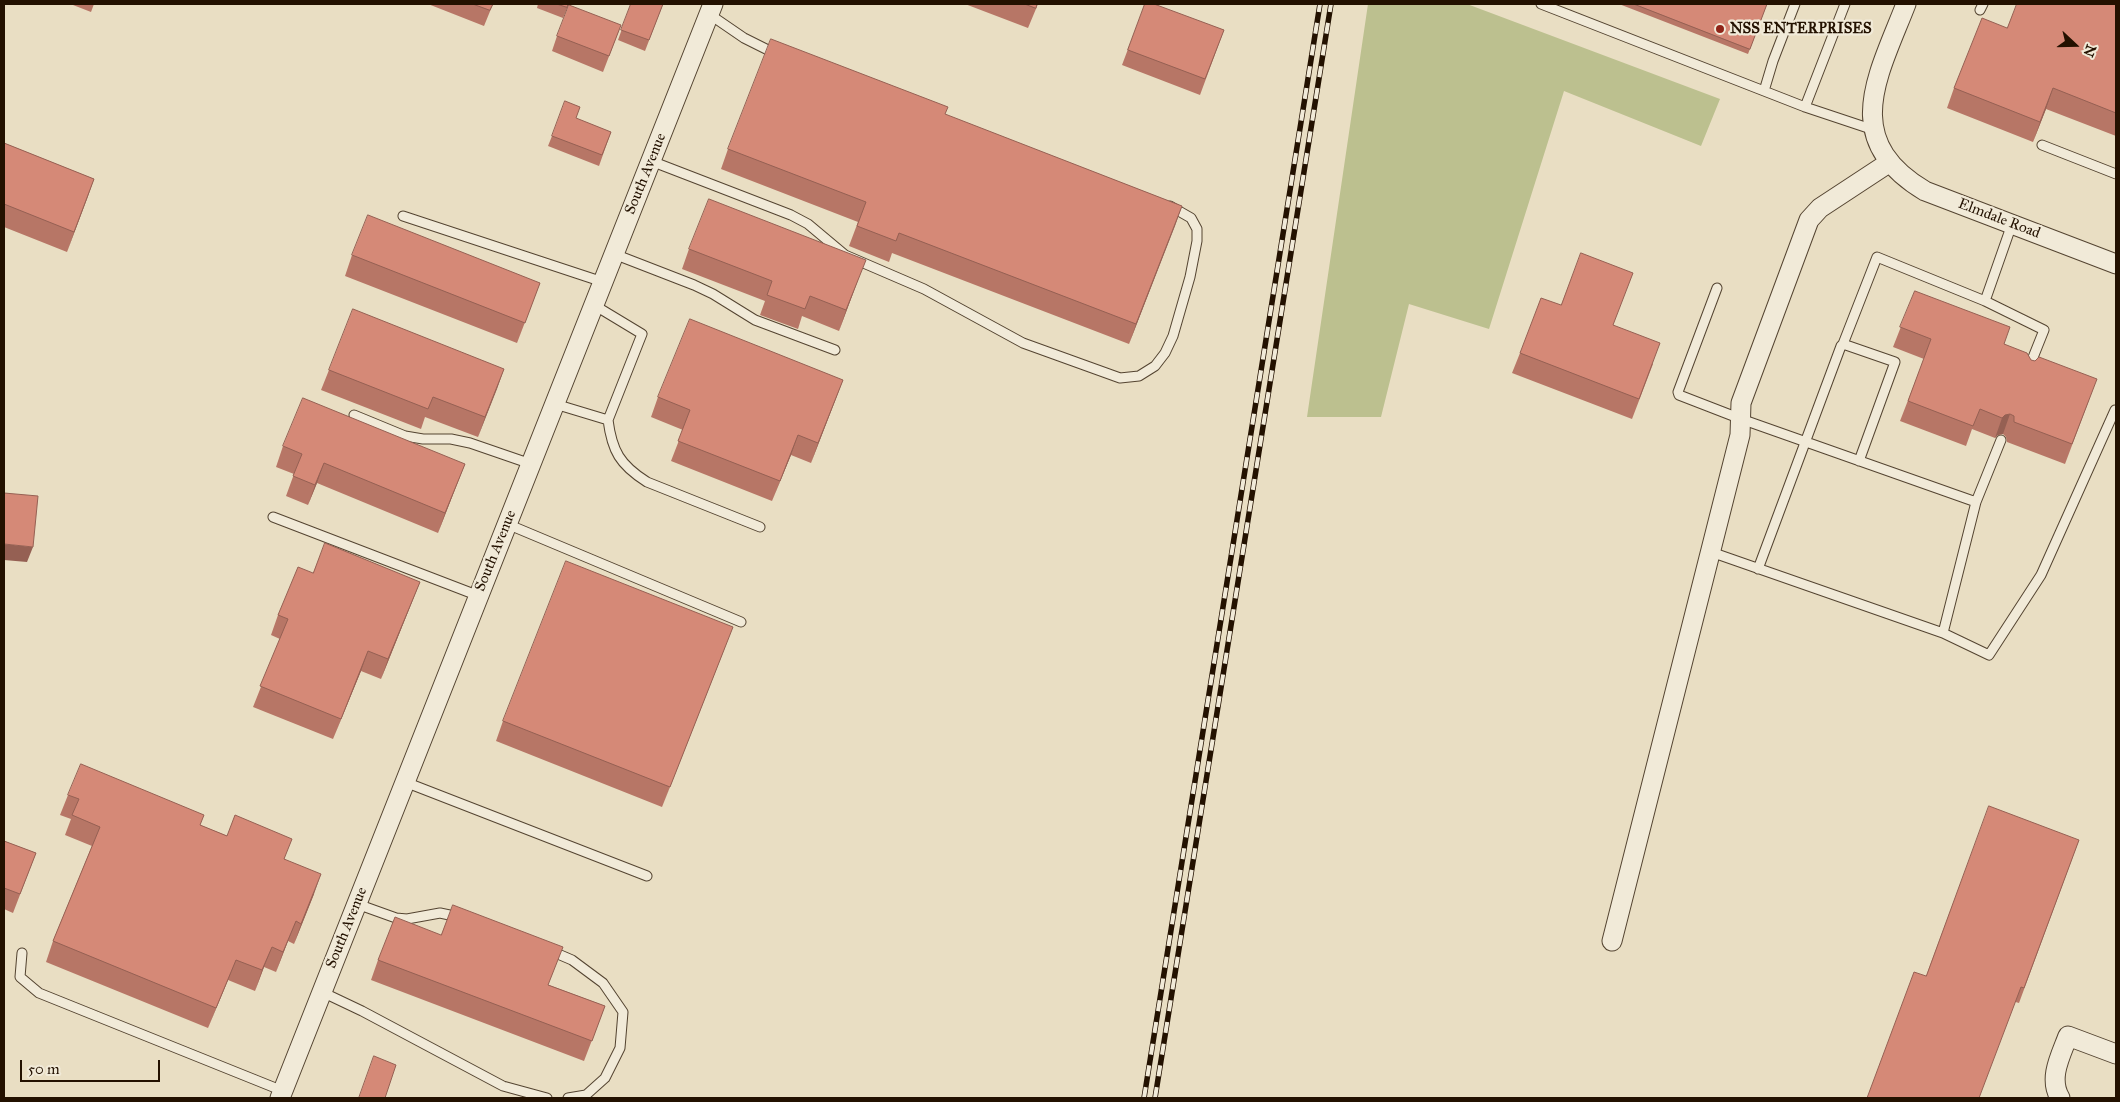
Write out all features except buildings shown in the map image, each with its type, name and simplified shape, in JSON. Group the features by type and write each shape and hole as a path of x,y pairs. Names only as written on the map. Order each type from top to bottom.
{"street":[{"name":"Elmdale Road","path":"1906,4 1875,85 1872,100 1874,130 1879,146 1890,162 1910,182 1925,191 2116,264"},
{"name":"South Avenue","path":"281,1095 711,9"},
{"path":"1612,941 1740,435 1741,403 1809,220 1820,208 1890,162"},
{"path":"2060,1098 2054,1083 2055,1073 2068,1036 2113,1056"}],"lane":[{"path":"1541,4 1805,107 1874,130"},
{"path":"1764,91 1773,60 1795,4"},
{"path":"1805,107 1846,4"},
{"path":"711,9 744,38 784,57"},
{"path":"2042,145 2116,174"},
{"path":"651,161 791,215 808,224 845,255 924,289 1023,343 1120,378 1139,376 1155,366 1165,353 1173,336 1190,277 1197,242 1197,229 1191,218 1175,208 1157,202"},
{"path":"403,216 603,282"},
{"path":"1985,301 2012,224"},
{"path":"614,254 694,285 755,320 835,350"},
{"path":"1758,569 1841,346 1877,257 1985,301 2044,330 2026,375"},
{"path":"1717,288 1678,392 1679,395 1741,419 1976,502"},
{"path":"594,305 642,334 608,420 610,438 619,458 630,471 647,482 760,527"},
{"path":"1843,344 1895,362 1859,461"},
{"path":"555,404 608,420"},
{"path":"1711,552 1943,633 1989,655 2041,575 2116,408"},
{"path":"354,415 405,436 423,439 451,439 470,443 531,464"},
{"path":"1943,633 1976,502 2001,440"},
{"path":"273,517 479,596"},
{"path":"507,524 741,622"},
{"path":"405,782 648,876"},
{"path":"356,904 407,920 440,913 472,921"},
{"path":"545,948 572,960 603,983 622,1012 620,1048 605,1078 586,1095 568,1098"},
{"path":"22,953 20,976 38,993 281,1095"},
{"path":"322,992 362,1011 503,1086 546,1098"}],"green space":[{"path":"1368,4 1467,4 1720,99 1701,146 1564,91 1489,329 1409,304 1381,417 1307,417"}],"railway":[{"path":"1144,1098 1320,4"},
{"path":"1155,1098 1331,4"}],"place":[{"name":"NSS ENTERPRISES","path":"1720,29"}]}
